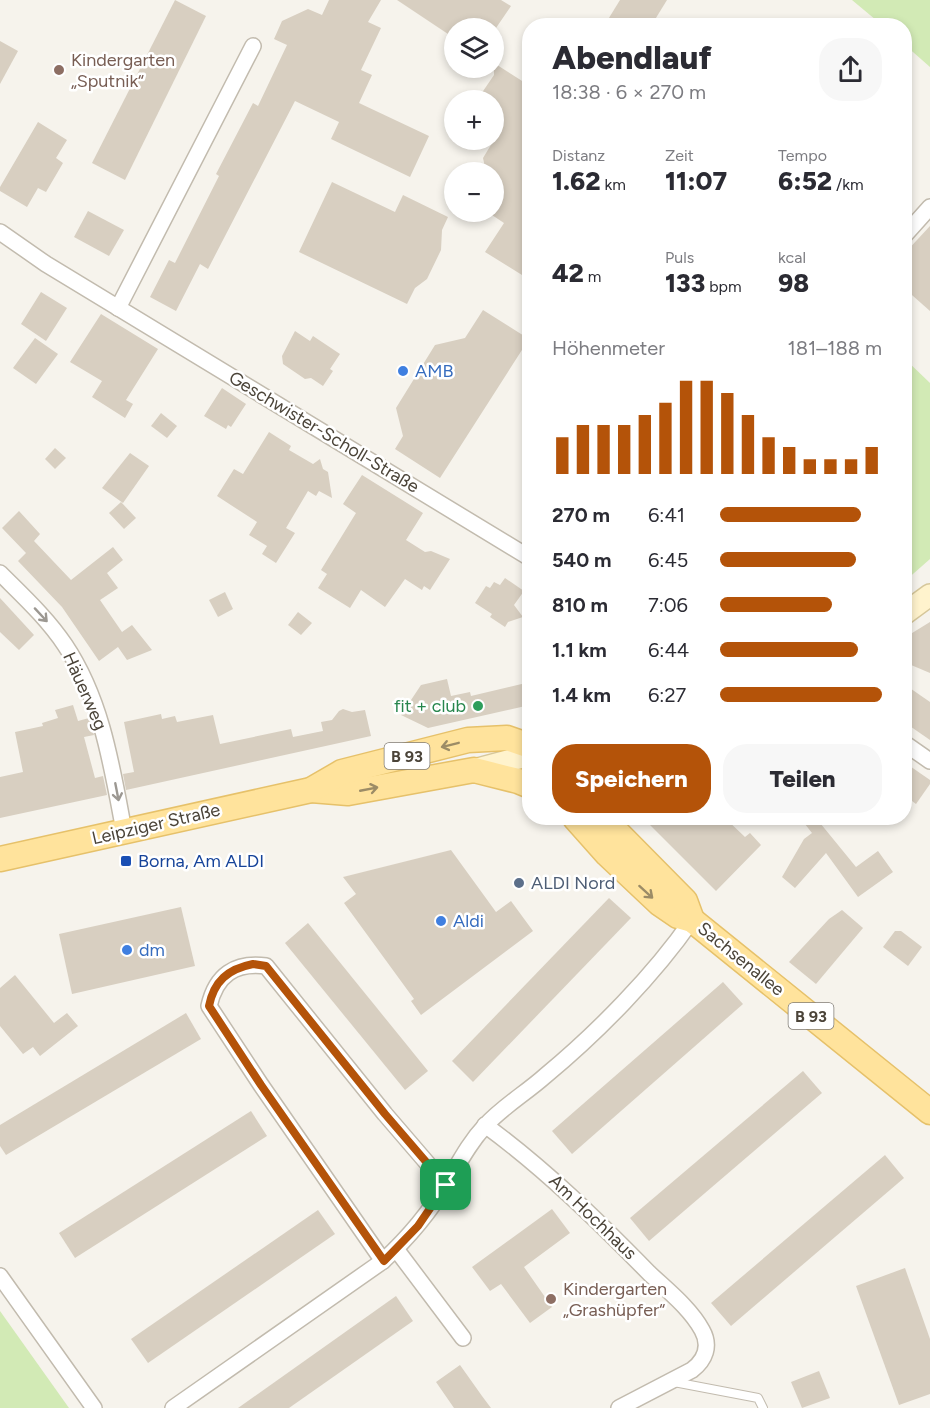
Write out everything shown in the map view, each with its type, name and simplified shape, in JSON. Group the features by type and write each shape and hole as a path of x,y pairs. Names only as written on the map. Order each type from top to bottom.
{"main road":[{"name":"Leipziger Straße","path":"311,790 342,772 468,740 522,739"},
{"name":"Leipziger Straße","path":"0,859 311,790 348,793 474,770"},
{"name":"B 93","path":"474,770 522,783"},
{"name":"Sachsenallee","path":"580,825 607,854 659,903 678,916 692,920 930,1112"},
{"name":"Sachsenallee","path":"620,829 685,901 692,920"}],"street":[{"path":"118,308 253,46"},
{"path":"912,227 930,207"},
{"name":"Geschwister-Scholl-Straße","path":"0,232 46,264 522,553"},
{"name":"Häuerweg","path":"0,573 46,620 65,646 84,682 98,714 107,746 124,831"},
{"path":"912,608 930,596"},
{"path":"912,749 930,761"},
{"name":"Leipziger Straße","path":"474,770 522,757"},
{"path":"173,1408 384,1261 418,1226 486,1125 584,1042 666,956 692,920"},
{"path":"384,1261 267,1094 209,1006 212,993 219,981 228,972 240,967 253,964 266,966 385,1114 446,1185"},
{"name":"Am Hochhaus","path":"486,1125 523,1152 567,1191 684,1308 703,1331 707,1350 701,1363 619,1408"},
{"path":"396,1249 463,1338"},
{"path":"0,1276 94,1408"}],"lane":[{"path":"670,1381 758,1398 763,1408"}],"green space":[{"path":"852,0 930,0 930,67 912,51 912,18 874,18"},
{"path":"912,366 930,383 930,559 912,575"},
{"path":"0,1311 69,1408 0,1408"}],"building":[{"path":"175,0 206,16 125,180 92,163"},
{"path":"329,0 381,0 368,22 381,28 361,70 372,75 359,103 429,136 410,177 331,139 339,122 295,101 208,269 200,264 176,311 150,297 169,260 175,263 219,176 216,174 253,103 258,106 287,45 274,39 282,21 308,9 322,15"},
{"path":"397,0 501,0 511,6 503,18 444,18 444,31"},
{"path":"620,0 667,0 656,18 609,18"},
{"path":"0,41 18,51 0,84"},
{"path":"504,69 522,81 522,275 485,252 504,223 504,162 484,162 483,158 488,150 504,150 504,90 484,90 492,78 504,78"},
{"path":"38,122 67,140 56,158 63,163 46,192 38,188 27,207 0,191 0,187"},
{"path":"332,182 395,212 403,195 444,215 446,222 442,230 441,250 427,279 415,288 407,304 299,252"},
{"path":"88,211 124,230 109,256 74,237"},
{"path":"930,226 930,311 912,295 912,245"},
{"path":"41,292 67,308 46,341 21,324"},
{"path":"483,310 522,335 522,350 440,478 395,449 403,436 396,408 435,345 465,338"},
{"path":"101,314 158,349 126,400 133,404 125,418 92,397 102,381 70,362"},
{"path":"295,331 310,341 313,336 340,354 323,386 311,378 305,379 283,364 282,356"},
{"path":"35,338 58,354 36,384 13,368"},
{"path":"222,388 246,404 231,427 228,425 226,429 204,416"},
{"path":"161,413 177,426 167,438 151,426"},
{"path":"269,432 291,446 289,450 313,464 320,459 323,469 328,472 332,498 319,491 316,496 308,491 286,528 295,533 276,563 262,554 267,546 249,535 257,522 217,496 234,469 243,474"},
{"path":"55,448 66,458 55,469 45,459"},
{"path":"130,453 149,466 123,503 102,488"},
{"path":"362,475 423,513 406,540 425,552 431,551 450,559 430,590 424,586 422,590 405,579 385,607 361,590 350,608 318,588 327,574 321,570 356,513 343,504"},
{"path":"121,502 136,518 124,529 109,513"},
{"path":"19,511 40,534 34,541 71,580 113,547 123,560 107,573 118,588 100,600 122,632 132,625 152,650 127,660 118,647 99,661 62,607 18,561 26,553 2,528"},
{"path":"505,578 522,590 522,594 514,605 522,617 508,622 505,627 490,617 492,614 475,603 486,586 490,588 494,582 500,585"},
{"path":"225,592 233,609 218,617 209,600"},
{"path":"0,598 34,635 19,650 0,632"},
{"path":"298,612 312,623 301,635 288,625"},
{"path":"930,622 930,673 912,665 912,633"},
{"path":"447,679 451,696 470,692 471,696 522,684 522,707 428,728 401,715 421,685"},
{"path":"912,690 930,702 930,740 912,728"},
{"path":"73,705 78,721 89,718 94,735 84,737 95,778 103,776 107,795 0,818 0,777 23,772 15,732 43,726 42,723 58,718 55,710"},
{"path":"343,709 352,712 365,710 371,736 126,790 123,774 134,772 124,722 161,714 162,719 175,716 177,722 213,715 220,744 291,729 293,737 323,731 321,722 332,720"},
{"path":"912,768 930,780 930,784 916,804 912,801"},
{"path":"650,825 732,825 745,837 750,833 761,845 716,891"},
{"path":"806,825 822,825 856,867 878,851 893,872 858,897 826,853 795,888 782,877 804,839 812,833"},
{"name":"Aldi","path":"451,850 496,912 511,901 533,931 421,1015 411,1001 414,999 344,903 356,894 343,877"},
{"path":"609,898 631,918 473,1082 452,1061"},
{"name":"dm","path":"181,907 195,966 72,994 59,934"},
{"path":"842,910 863,928 816,984 789,962 829,919"},
{"path":"308,923 428,1071 405,1090 285,943"},
{"path":"895,931 901,931 922,947 908,966 883,947"},
{"path":"15,975 54,1023 67,1013 78,1026 40,1056 33,1047 23,1054 0,1026 0,988"},
{"path":"723,982 743,1004 572,1154 552,1131"},
{"path":"186,1013 201,1039 6,1155 0,1146 0,1125"},
{"path":"803,1071 822,1093 649,1241 630,1218"},
{"path":"251,1111 267,1136 75,1258 59,1233"},
{"path":"885,1155 904,1178 731,1326 711,1303"},
{"path":"552,1209 570,1233 524,1267 552,1307 530,1323 501,1284 490,1291 472,1267"},
{"path":"318,1210 335,1234 148,1363 131,1339"},
{"path":"905,1268 930,1339 930,1394 899,1405 856,1286"},
{"path":"396,1296 413,1321 289,1408 238,1408"},
{"path":"460,1365 491,1408 454,1408 436,1382"},
{"path":"819,1371 830,1398 802,1408 791,1382"}],"place":[{"name":"Kindergarten „Sputnik“","path":"59,70"},
{"name":"AMB","path":"403,371"},
{"name":"fit + club","path":"478,706"},
{"name":"Borna, Am ALDI","path":"126,861"},
{"name":"ALDI Nord","path":"519,883"},
{"name":"Aldi","path":"441,921"},
{"name":"dm","path":"127,950"},
{"name":"Kindergarten „Grashüpfer“","path":"551,1299"}],"route":[{"path":"253,964 266,966 385,1114 446,1185 418,1226 384,1261 261,1085 209,1006 212,993 219,981 228,972 240,967 253,964"}]}
